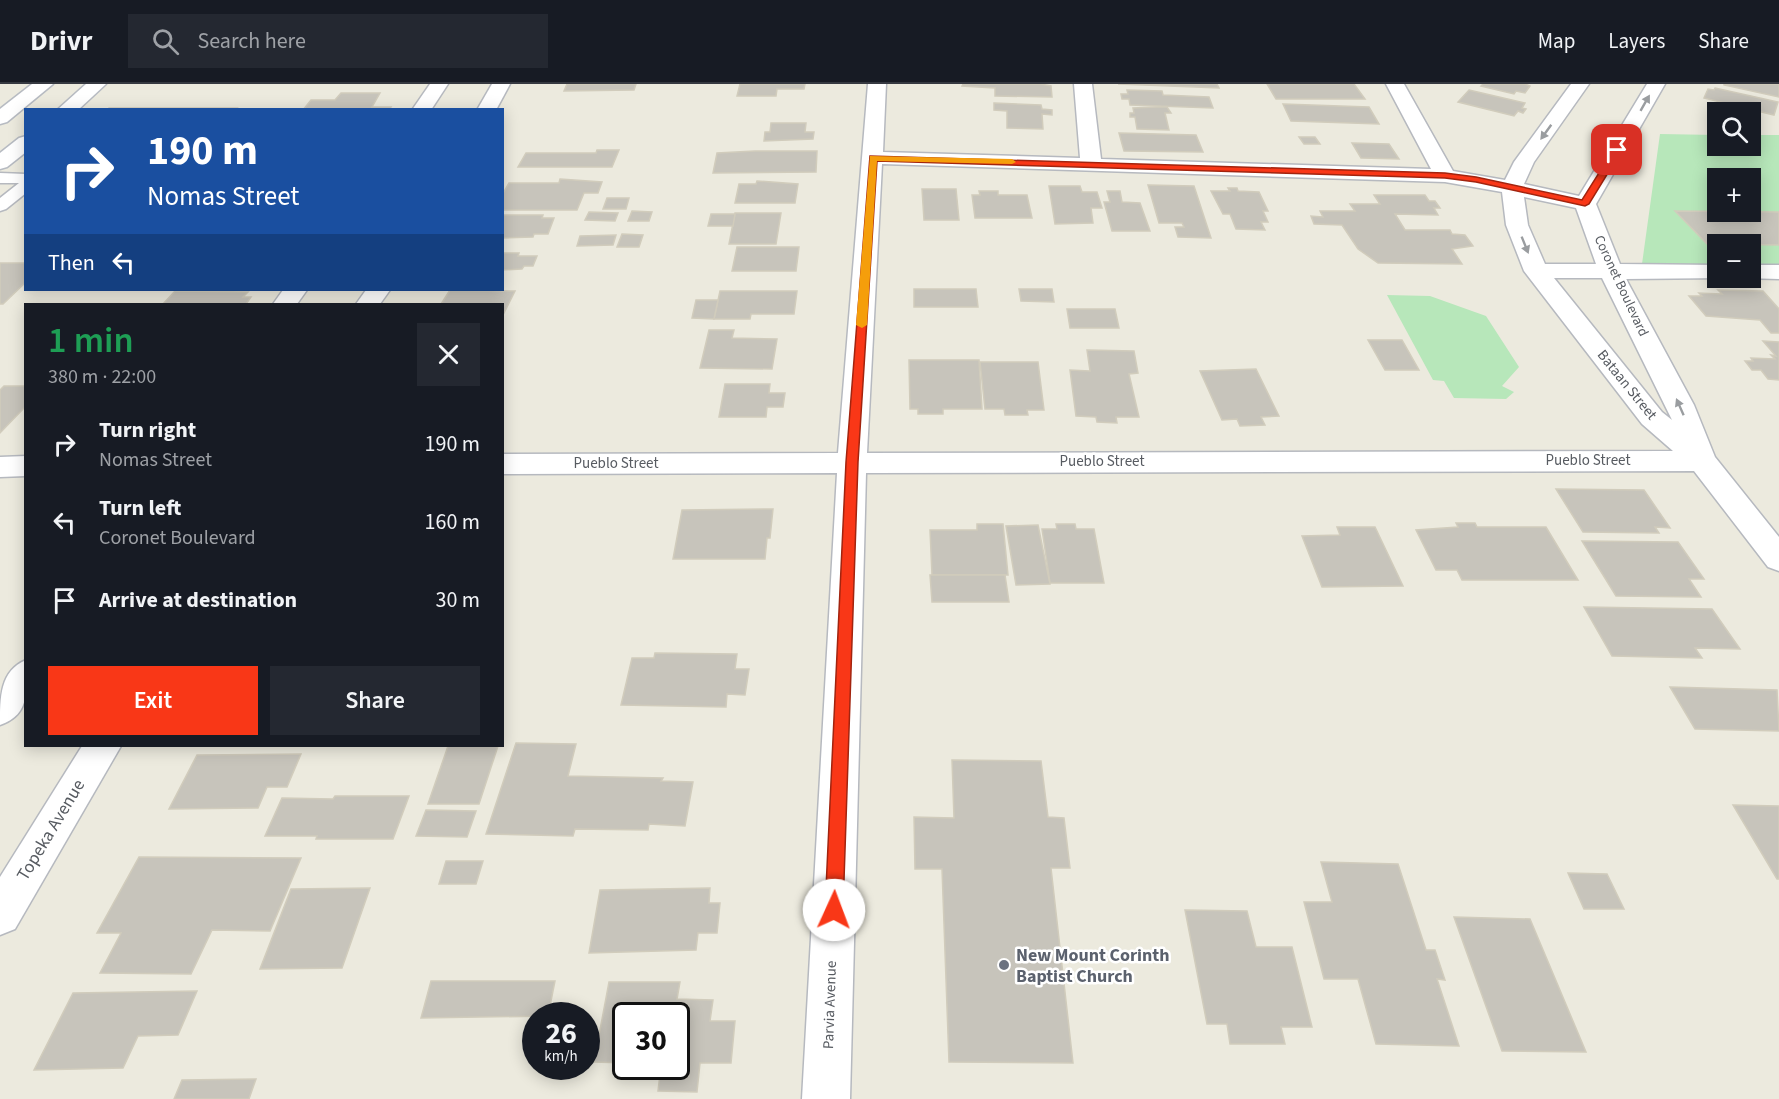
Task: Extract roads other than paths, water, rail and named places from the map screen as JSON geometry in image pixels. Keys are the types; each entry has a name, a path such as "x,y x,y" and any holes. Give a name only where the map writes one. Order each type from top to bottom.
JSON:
{"street":[{"path":"0,117 44,84"},
{"path":"68,108 97,84"},
{"path":"422,108 439,84"},
{"path":"487,108 501,84"},
{"name":"Parvia Avenue","path":"826,1099 852,462 877,84"},
{"path":"1083,84 1091,164"},
{"path":"1395,84 1445,176"},
{"path":"1512,188 1524,162 1580,84"},
{"path":"873,158 1445,176 1585,204 1656,84"},
{"path":"0,163 24,144"},
{"name":"Bataan Street","path":"1512,188 1517,225 1536,272 1652,418 1702,461 1779,559"},
{"name":"Coronet Boulevard","path":"1585,204 1611,272 1680,405 1702,461"},
{"path":"1536,272 1707,272"},
{"path":"1761,272 1779,272"},
{"name":"Pueblo Street","path":"504,464 1702,461"},
{"path":"0,466 24,466"},
{"path":"0,710 24,677"},
{"name":"Topeka Avenue","path":"0,915 101,747"}],"lane":[{"path":"0,178 24,179"},
{"path":"0,206 24,187"}],"place":[{"name":"New Mount Corinth Baptist Church","path":"1004,965"}]}
